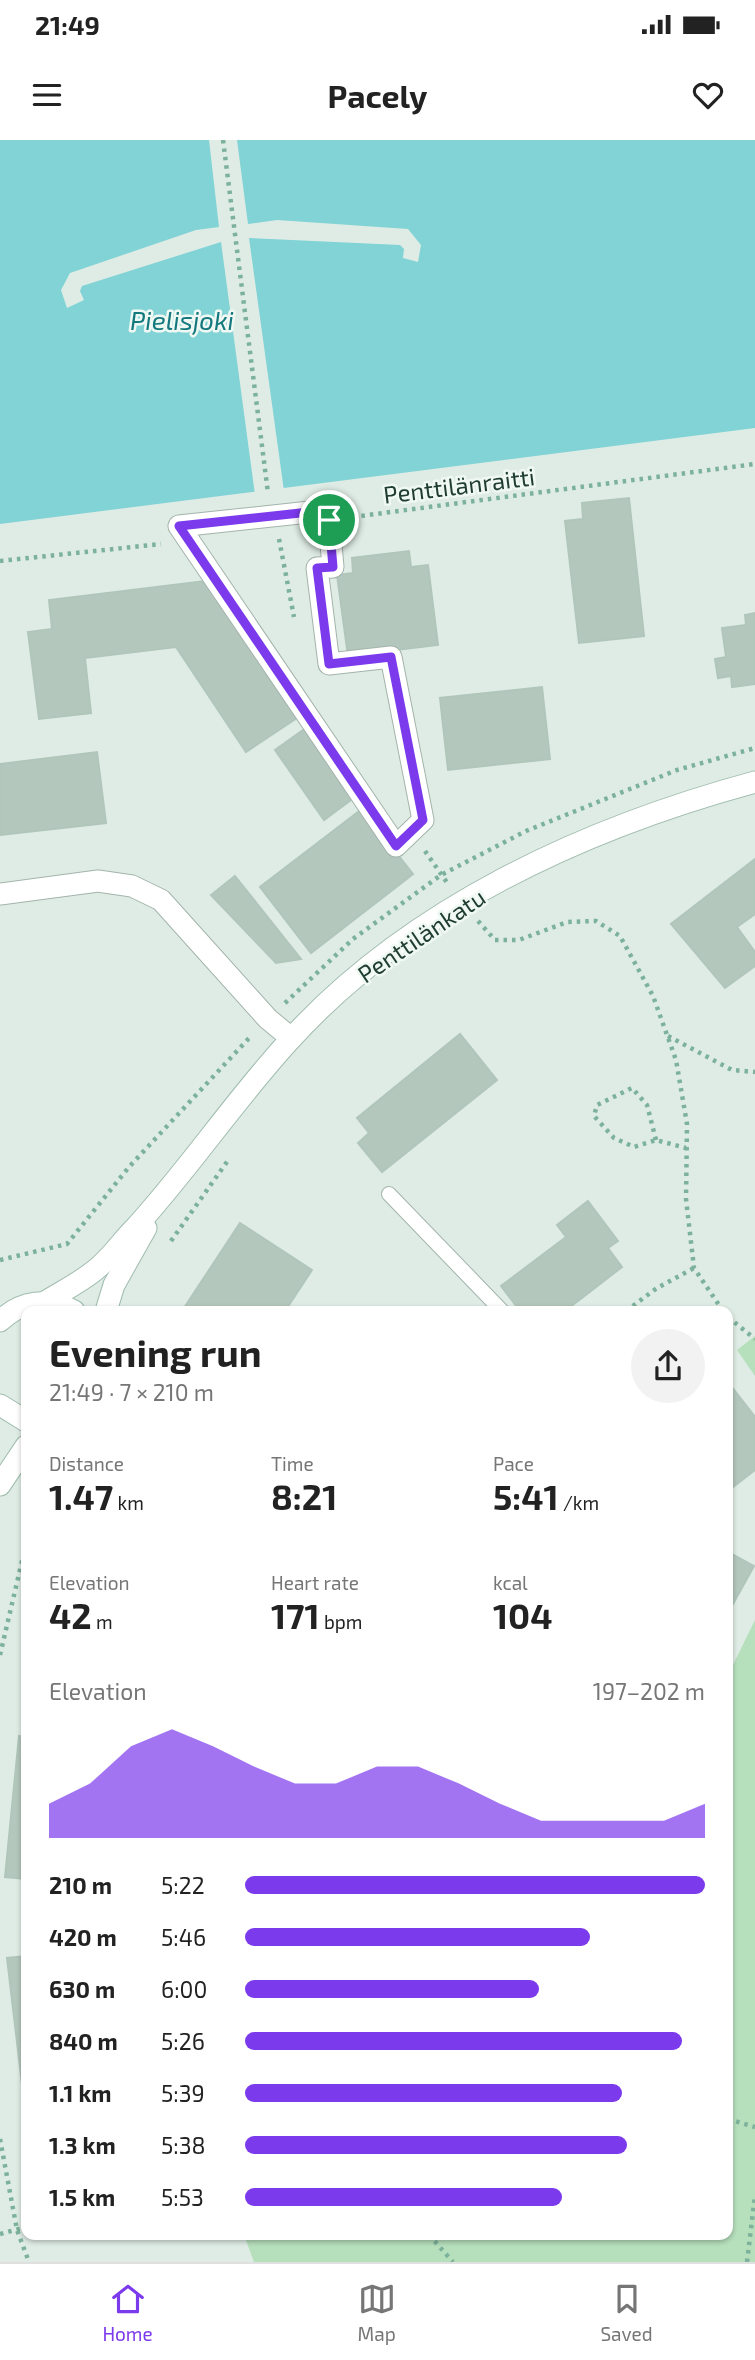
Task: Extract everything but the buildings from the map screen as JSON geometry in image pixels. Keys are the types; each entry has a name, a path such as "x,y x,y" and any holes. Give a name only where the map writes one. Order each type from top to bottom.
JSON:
{"street":[{"path":"328,510 333,567 317,568 329,664 391,657 423,820 396,846 188,541 179,526 328,510"},
{"name":"Penttilänkatu","path":"45,1302 96,1270 163,1197 237,1100 291,1038 369,964 462,902 603,833 685,801 755,782"},
{"path":"0,894 98,881 132,886 161,900 268,1019 291,1038"},
{"name":"Penttilänkatu","path":"108,1306 114,1285 163,1197"},
{"path":"0,1321 9,1307 45,1302 58,1306"},
{"path":"0,1405 21,1418"},
{"path":"0,1485 21,1454"}],"lane":[{"path":"389,1194 497,1306"}],"path":[{"path":"223,140 270,503"},
{"name":"Penttilänraitti","path":"329,520 755,464"},
{"path":"276,527 296,625"},
{"path":"0,561 188,541"},
{"path":"411,831 462,902 495,940 519,940 567,922 596,921 620,936 653,996 676,1060 687,1124 686,1199 694,1268 720,1306"},
{"path":"470,930 480,923"},
{"path":"667,1035 732,1070 755,1072"},
{"path":"656,1140 647,1105 632,1088 597,1105 594,1116 614,1138 634,1147 656,1140 686,1148"},
{"path":"170,1242 232,1155"},
{"path":"633,1306 657,1288 694,1268"},
{"path":"733,1322 755,1339"},
{"path":"0,1655 21,1566"},
{"path":"733,2120 755,2127"},
{"path":"0,2139 17,2230 29,2262"},
{"path":"747,2262 755,2195"},
{"path":"0,2234 21,2229"},
{"path":"433,2240 453,2262"}],"green space":[{"path":"755,1336 755,1376 737,1350"},
{"path":"755,1620 755,2262 254,2262 246,2240 733,2240 733,1665"}],"water":[{"name":"Pielisjoki","path":"0,140 755,140 755,428 0,524"}],"pier":[{"path":"209,140 237,140 248,224 277,220 408,229 421,245 418,262 403,258 404,249 400,245 249,238 284,491 255,495 221,242 82,286 80,291 84,300 67,308 61,290 70,273 196,230 219,227"}],"route":[{"path":"328,510 329,520 333,567 317,568 329,664 391,657 423,820 396,846 179,526 328,510"}]}
